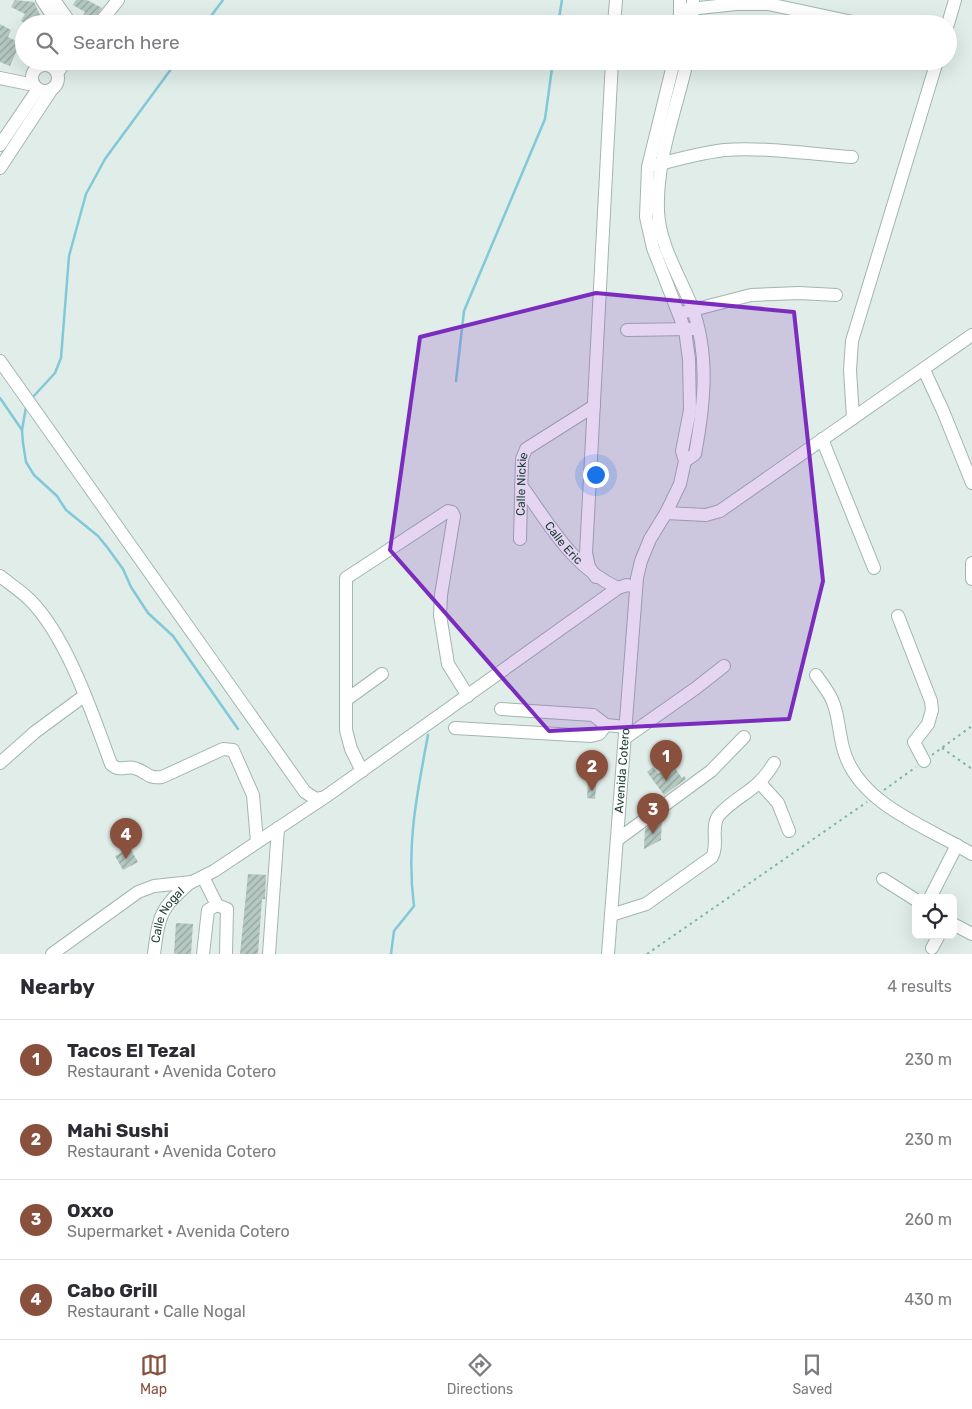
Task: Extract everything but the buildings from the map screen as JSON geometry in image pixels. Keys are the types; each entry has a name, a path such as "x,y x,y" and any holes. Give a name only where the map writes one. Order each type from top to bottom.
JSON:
{"street":[{"path":"42,0 52,15"},
{"path":"54,0 65,15"},
{"path":"106,15 118,0"},
{"path":"615,15 616,0"},
{"path":"951,15 955,0"},
{"path":"680,5 768,4 820,15"},
{"path":"0,145 35,82 39,70"},
{"path":"0,168 58,82 54,70"},
{"path":"596,577 589,567 586,555 612,70"},
{"path":"672,70 648,167 646,217 653,248 687,311"},
{"path":"627,330 692,329 666,246 658,210 661,164 685,70"},
{"path":"854,418 850,370 852,341 934,70"},
{"path":"1,78 35,82 52,89"},
{"path":"648,167 696,154 726,150 763,150 852,157"},
{"path":"687,311 751,295 799,292 836,295"},
{"name":"Avenida Cotero","path":"608,954 636,587 643,554 680,484 685,460 695,454 702,417 703,356 692,329"},
{"path":"666,513 706,515 716,513 972,336"},
{"path":"0,361 305,792 316,799 325,797"},
{"path":"924,370 972,483"},
{"name":"Calle Nickie","path":"520,540 522,460 526,449 594,406"},
{"path":"822,439 874,568"},
{"name":"Calle Eric","path":"522,485 573,557 596,577 618,588"},
{"path":"362,771 348,740 346,700 346,578 448,511 452,512 454,516 442,586 440,615 448,664 468,696"},
{"path":"972,563 972,579"},
{"path":"0,576 30,601 59,643 84,696 111,764 115,769 133,768 153,778 162,777 223,749 233,750 253,795 256,842"},
{"path":"618,588 627,585 636,587"},
{"name":"Calle Nogal","path":"154,954 161,912 167,903 198,879 325,797 618,588"},
{"path":"898,616 931,701 932,718 914,742 924,761"},
{"path":"509,731 505,710 593,715 606,725 625,732 696,688 724,666"},
{"path":"346,700 382,674"},
{"path":"816,675 835,706 846,758 862,783 876,796 914,821 972,854"},
{"path":"0,763 35,732 84,696"},
{"path":"455,728 591,736 599,734 606,725"},
{"path":"617,840 711,771 744,737"},
{"path":"611,916 646,904 712,857 715,852 716,824 719,815 760,783 774,763"},
{"path":"760,783 778,803 789,831"},
{"path":"269,954 278,828"},
{"path":"932,894 956,844"},
{"path":"52,954 138,892 154,886 198,879 217,905 227,909 226,954"},
{"path":"883,879 912,897"},
{"path":"203,954 208,910 217,905"},
{"path":"957,926 972,934"},
{"path":"932,948 937,939"}],"path":[{"path":"647,954 876,796 972,726"},
{"path":"942,748 972,769"}],"highlighted area":[{"path":"596,293 794,312 823,581 789,719 549,731 390,550 420,337"}],"waterway":[{"path":"212,15 223,0"},
{"path":"560,15 562,0"},
{"path":"32,398 55,373 61,358 69,256 86,194 105,159 170,70"},
{"path":"456,381 464,311 545,119 552,70"},
{"path":"0,398 22,430"},
{"path":"26,407 22,430 23,443 26,462 34,475 57,496 66,510 98,536 107,547 123,569 131,587 148,613 173,636 238,729"},
{"path":"391,954 394,931 414,906 411,862 412,841 428,735"}],"place":[{"name":"Tacos El Tezal","path":"666,781"},
{"name":"Mahi Sushi","path":"592,791"},
{"name":"Oxxo","path":"653,834"},
{"name":"Cabo Grill","path":"126,859"}]}
